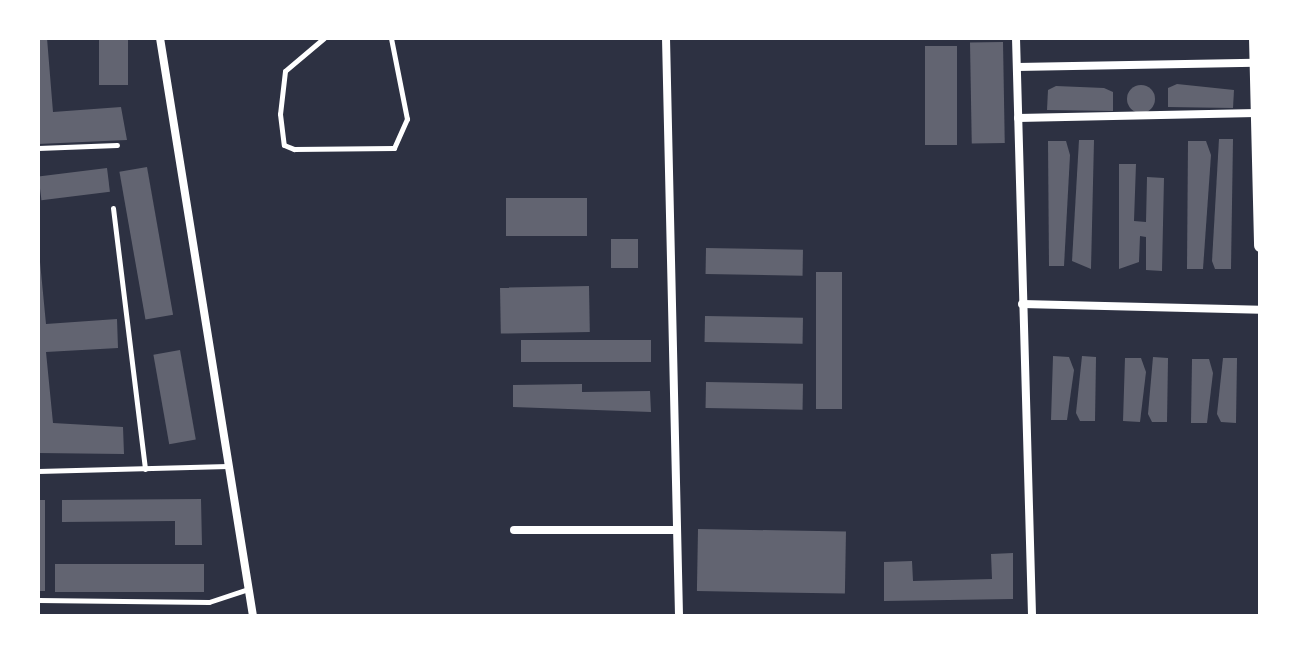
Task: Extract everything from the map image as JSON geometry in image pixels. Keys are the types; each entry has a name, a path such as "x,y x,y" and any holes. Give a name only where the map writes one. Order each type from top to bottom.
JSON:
{"street":[{"path":"160,38 253,616"},
{"path":"666,38 679,616"},
{"path":"1016,38 1032,616"},
{"path":"1255,38 1260,246"},
{"path":"1017,67 1255,63"},
{"path":"1018,118 1256,113"},
{"path":"1022,304 1260,310"},
{"path":"514,530 677,530"}],"lane":[{"path":"324,38 283,80 284,145 294,149 394,148 407,119 391,38"},
{"path":"38,148 117,145"},
{"path":"113,208 145,469"},
{"path":"38,471 228,466"},
{"path":"38,600 209,602 248,589"}],"building":[{"path":"38,38 47,38 53,112 121,107 127,140 38,144"},
{"path":"99,38 128,38 128,85 99,85"},
{"path":"1003,42 1005,143 972,144 970,43"},
{"path":"925,46 957,46 957,145 925,145"},
{"path":"1177,84 1234,90 1233,108 1168,107 1168,88"},
{"path":"1141,85 1151,89 1155,99 1151,109 1141,113 1131,109 1127,99 1131,89"},
{"path":"1056,86 1104,88 1113,92 1113,111 1047,110 1048,90"},
{"path":"1219,139 1233,139 1231,269 1215,269 1212,261"},
{"path":"1079,140 1094,140 1091,269 1072,261"},
{"path":"1048,141 1066,141 1070,155 1064,266 1049,266"},
{"path":"1188,141 1206,141 1211,155 1203,269 1187,269"},
{"path":"1119,164 1136,164 1134,221 1146,222 1147,177 1164,178 1162,271 1146,270 1146,237 1140,236 1139,262 1119,269"},
{"path":"147,167 173,315 145,320 119,172"},
{"path":"107,168 110,192 41,200 39,176"},
{"path":"506,198 587,198 587,236 506,236"},
{"path":"611,239 638,239 638,268 611,268"},
{"path":"38,241 46,324 117,319 118,348 46,352 53,423 123,427 124,454 38,453"},
{"path":"706,248 803,250 803,276 706,274"},
{"path":"816,272 842,272 842,409 816,409"},
{"path":"589,286 590,332 501,334 500,288"},
{"path":"705,316 803,318 803,344 705,342"},
{"path":"521,340 651,340 651,362 521,362"},
{"path":"180,350 196,440 169,444 153,355"},
{"path":"1053,356 1069,357 1074,370 1067,420 1051,420"},
{"path":"1082,356 1096,357 1095,421 1080,421 1076,413"},
{"path":"1153,357 1168,358 1167,422 1152,422 1148,414"},
{"path":"1125,358 1141,358 1146,372 1140,422 1123,421"},
{"path":"1223,358 1237,358 1236,423 1221,422 1217,414"},
{"path":"1192,359 1209,359 1213,373 1207,423 1191,423"},
{"path":"706,382 803,384 803,410 706,408"},
{"path":"582,384 582,392 650,391 651,412 513,407 513,385"},
{"path":"201,499 202,545 175,545 175,521 62,522 62,500"},
{"path":"38,500 45,500 45,591 38,591"},
{"path":"698,529 846,532 845,594 697,591"},
{"path":"1013,553 1013,599 884,601 884,562 912,561 913,581 992,579 991,554"},
{"path":"55,564 204,564 204,592 55,592"}]}
